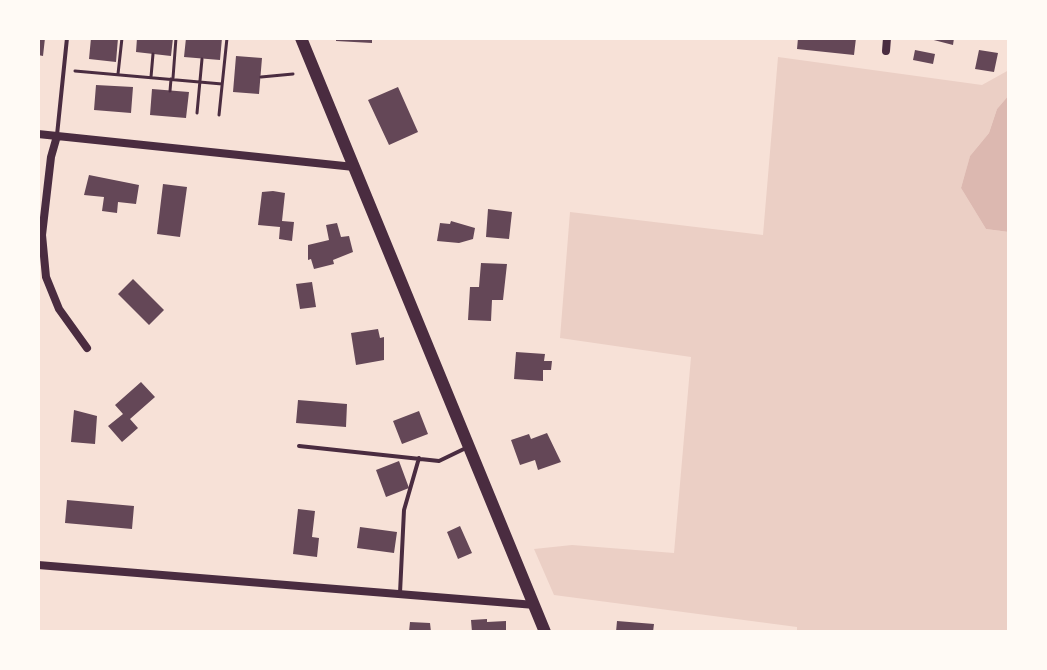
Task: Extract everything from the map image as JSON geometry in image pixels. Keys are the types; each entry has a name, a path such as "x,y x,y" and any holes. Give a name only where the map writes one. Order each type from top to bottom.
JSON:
{"main road":[{"path":"301,38 545,632"}],"street":[{"path":"886,51 887,38"},
{"path":"38,134 354,167"},
{"path":"57,136 51,157 42,235 46,277 59,309 87,348"},
{"path":"38,565 535,605"}],"lane":[{"path":"57,136 67,38"},
{"path":"299,446 439,461 469,446"},
{"path":"400,594 404,510 419,458"}],"path":[{"path":"118,74 122,38"},
{"path":"170,91 176,38"},
{"path":"219,115 227,38"},
{"path":"151,77 153,54"},
{"path":"197,113 202,59"},
{"path":"64,70 222,84"},
{"path":"261,77 293,74"}],"shaded area":[{"path":"778,57 982,85 1009,70 1009,95 997,109 989,133 970,156 961,188 986,229 1009,232 1009,632 797,632 797,627 554,595 534,549 572,545 674,553 691,357 560,338 570,212 763,235"},
{"path":"1009,95 1009,232 986,229 961,188 970,156 989,133 997,109"}],"building":[{"path":"38,38 45,38 43,56 38,55"},
{"path":"91,38 118,38 116,62 89,59"},
{"path":"137,38 173,38 171,56 136,52"},
{"path":"186,38 222,38 220,60 184,57"},
{"path":"336,38 372,38 372,43 336,41"},
{"path":"798,38 856,38 854,55 797,49"},
{"path":"926,38 954,38 953,45"},
{"path":"915,50 935,54 933,64 913,60"},
{"path":"979,50 998,53 994,72 975,69"},
{"path":"236,56 262,58 259,94 233,92"},
{"path":"96,85 133,87 131,113 94,110"},
{"path":"398,87 418,132 389,145 368,100"},
{"path":"152,89 189,92 186,118 150,115"},
{"path":"89,175 139,185 136,204 118,202 117,213 102,211 104,197 84,195"},
{"path":"163,184 187,187 180,237 157,234"},
{"path":"262,192 285,193 282,221 294,222 292,241 279,239 280,227 258,225"},
{"path":"488,209 512,212 509,239 486,237"},
{"path":"451,221 475,228 473,239 459,243 437,241 440,223 450,224"},
{"path":"337,223 341,237 349,236 353,252 333,260 334,264 314,269 311,259 308,260 308,245 329,240 326,225"},
{"path":"481,263 507,264 503,300 492,300 491,321 468,320 470,287 479,287"},
{"path":"133,279 164,310 149,325 118,294"},
{"path":"312,282 316,307 300,309 296,284"},
{"path":"378,329 380,338 384,337 384,360 356,365 351,333"},
{"path":"516,352 545,354 544,361 552,361 551,370 543,370 543,381 514,379"},
{"path":"141,382 155,397 130,419 138,428 122,442 108,426 123,414 115,405"},
{"path":"298,400 347,404 346,427 296,423"},
{"path":"74,410 97,416 95,444 71,442"},
{"path":"419,411 428,434 402,444 393,421"},
{"path":"547,433 561,462 538,470 535,460 520,465 511,440 529,434 531,439"},
{"path":"399,461 409,488 386,497 376,470"},
{"path":"67,500 134,506 132,529 65,523"},
{"path":"298,509 315,511 312,537 319,538 317,557 293,554"},
{"path":"460,526 472,553 458,559 447,532"},
{"path":"360,527 397,532 394,553 357,548"},
{"path":"487,619 487,622 506,621 506,632 472,632 471,620"},
{"path":"617,621 654,624 653,632 616,632"},
{"path":"410,622 430,623 431,632 409,632"}]}
